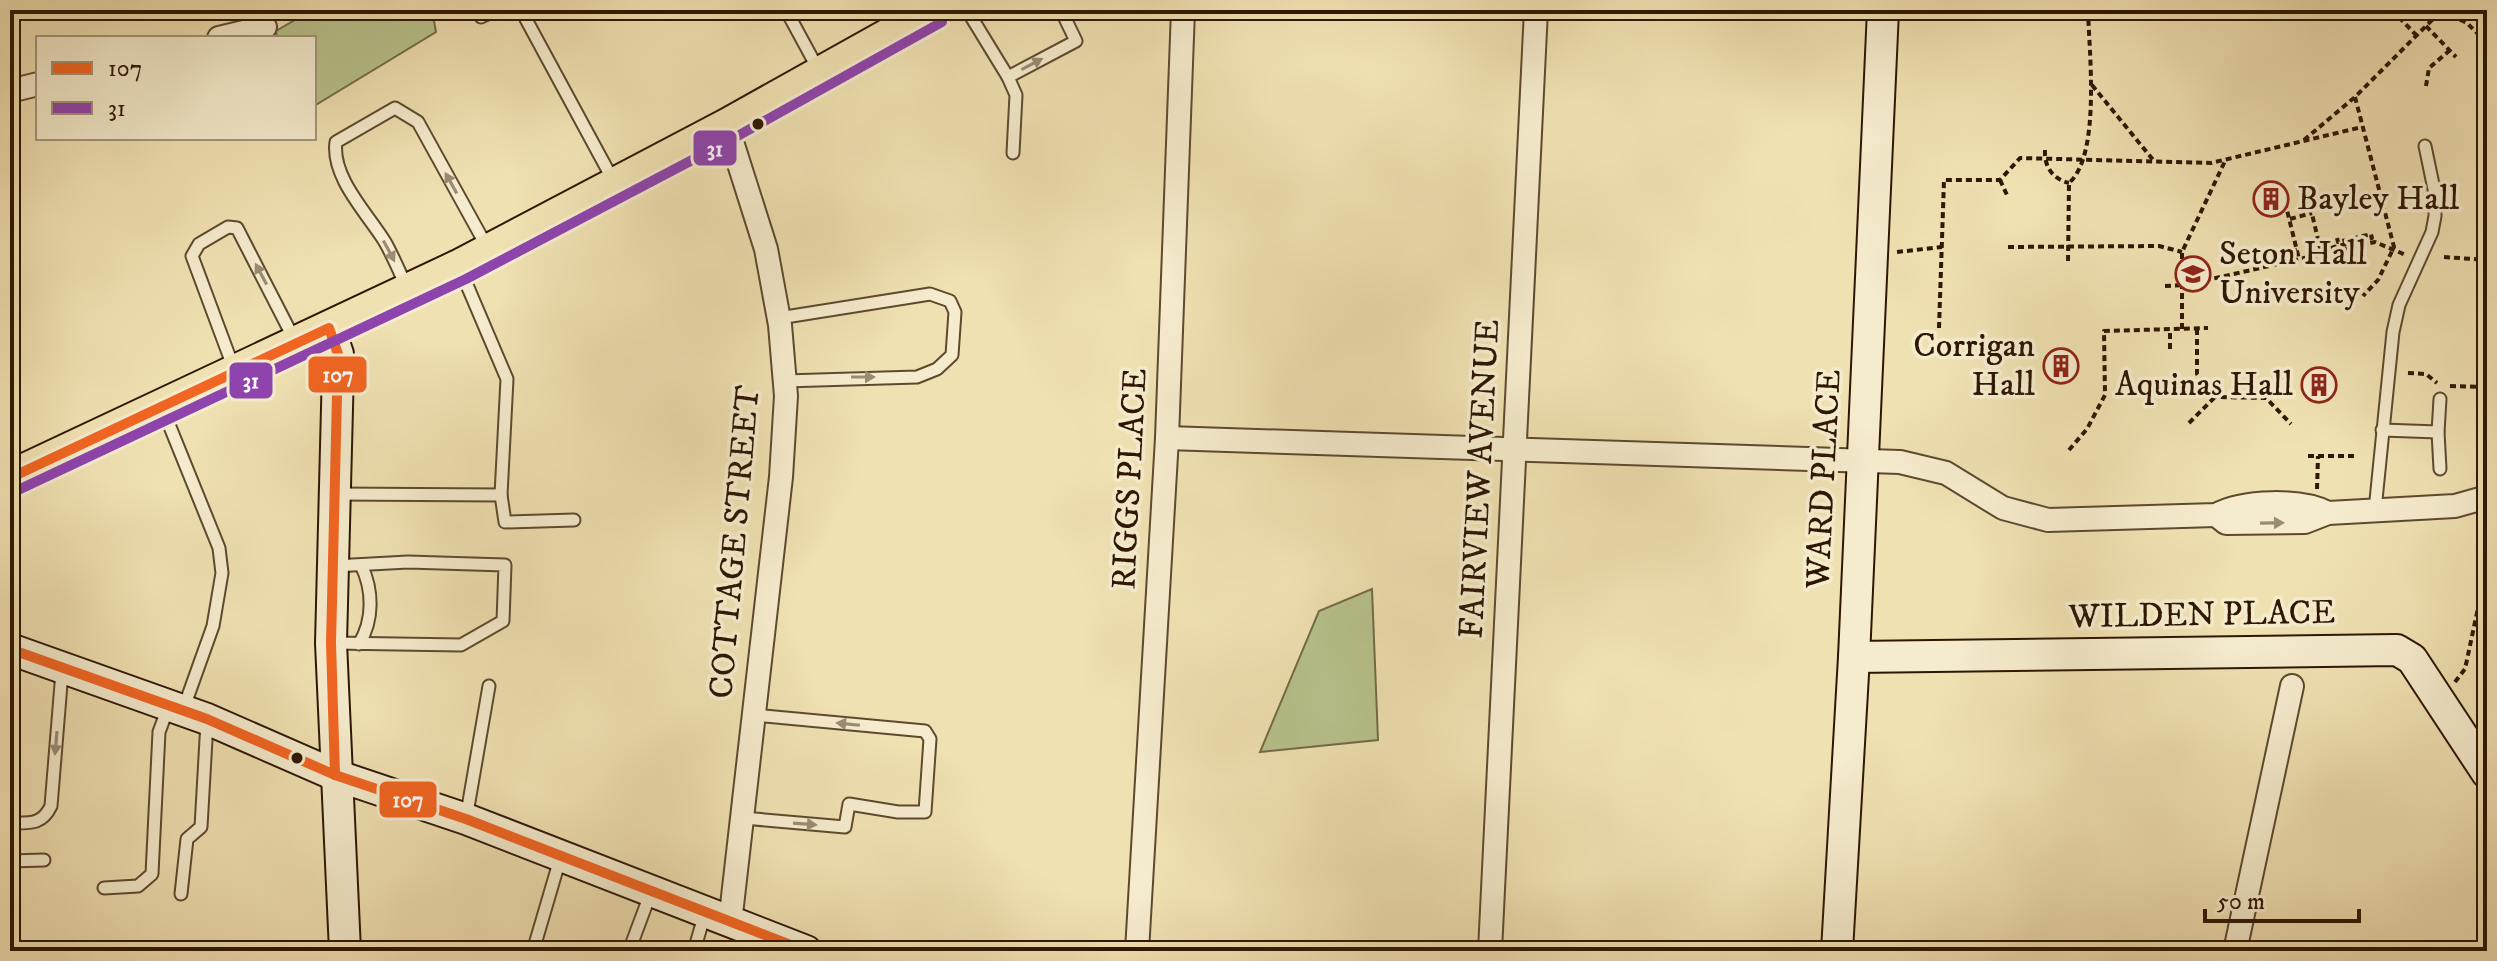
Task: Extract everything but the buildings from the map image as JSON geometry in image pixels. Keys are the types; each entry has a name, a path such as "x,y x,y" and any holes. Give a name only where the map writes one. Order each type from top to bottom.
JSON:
{"main road":[{"path":"10,478 459,267 727,126 935,10"}],"street":[{"name":"RIGGS PLACE","path":"1137,951 1167,438 1183,10"},
{"name":"FAIRVIEW AVENUE","path":"1490,951 1517,450 1536,10"},
{"name":"WARD PLACE","path":"1837,951 1854,657 1883,10"},
{"path":"227,36 265,27"},
{"path":"10,91 36,84"},
{"name":"COTTAGE STREET","path":"718,917 743,818 781,477 785,381 779,318 766,249 727,126"},
{"path":"329,328 338,354 335,494 347,565 345,643 335,775 345,951"},
{"path":"1167,438 1924,465 1946,473 2003,508 2048,520 2216,515 2226,523 2305,522 2322,504 2375,510 2455,506 2487,497"},
{"path":"10,649 186,712 335,775 466,819 806,951"},
{"name":"WILDEN PLACE","path":"1854,657 2397,650 2412,659 2487,773"},
{"path":"2235,951 2292,686"}],"lane":[{"path":"481,17 496,10"},
{"path":"521,10 615,184"},
{"path":"786,10 820,73"},
{"path":"967,10 1016,95 1013,153"},
{"path":"1008,77 1076,41 1061,10"},
{"path":"408,290 387,245 342,176 334,156 336,142 395,108 418,122 489,251"},
{"path":"2375,510 2393,332 2399,305 2432,232 2435,216 2435,194 2425,146"},
{"path":"235,373 192,256 199,244 228,227 237,228 296,344"},
{"path":"459,267 507,379 501,495 505,522 574,520"},
{"path":"779,318 930,294 950,301 955,312 952,355 937,369 917,377 785,381"},
{"path":"2440,399 2440,469"},
{"path":"162,408 219,548 222,573 213,626 186,712 201,827 187,839 181,894"},
{"path":"2382,430 2438,432"},
{"path":"335,494 501,495"},
{"path":"345,643 461,645 503,621 505,565 347,565"},
{"path":"10,823 36,823 45,818 51,806 63,667"},
{"path":"466,819 489,686"},
{"path":"104,888 138,886 152,874 159,732 186,712"},
{"path":"743,818 845,827 849,804 925,812 930,739 925,731 754,715"},
{"path":"533,951 561,858"},
{"path":"10,861 44,860"},
{"path":"629,951 651,891"},
{"path":"694,951 718,917"},
{"path":"230,951 273,950"}],"path":[{"path":"2068,261 2069,183 2078,175 2085,160 2090,84 2088,10"},
{"path":"2392,10 2416,35"},
{"path":"2303,141 2355,97 2441,10 2467,23 2487,43"},
{"path":"2426,26 2456,57"},
{"path":"2426,86 2429,68 2449,51"},
{"path":"2090,84 2154,161"},
{"path":"2355,97 2394,247 2378,280 2363,296"},
{"path":"1939,328 1944,180 2000,180 2020,158 2211,163 2362,127"},
{"path":"2284,145 2286,153"},
{"path":"2045,150 2044,159 2052,173 2069,183"},
{"path":"2182,329 2182,252 2226,159"},
{"path":"2000,180 2007,195"},
{"path":"2308,197 2321,252"},
{"path":"2285,202 2299,259"},
{"path":"2290,219 2312,213"},
{"path":"2165,286 2299,259 2372,238 2371,234 2338,242 2337,238"},
{"path":"2321,252 2375,242 2394,247 2417,261"},
{"path":"2008,247 2159,246 2182,252"},
{"path":"1889,251 1942,247"},
{"path":"2278,251 2279,255 2297,250"},
{"path":"2444,257 2487,260"},
{"path":"2069,450 2087,429 2105,395 2104,331 2208,328"},
{"path":"2170,329 2170,349"},
{"path":"2197,329 2197,374 2215,397"},
{"path":"2266,398 2287,371"},
{"path":"2408,373 2426,374 2444,386 2487,387"},
{"path":"2189,423 2215,397 2266,398 2291,424"},
{"path":"2486,475 2487,442"},
{"path":"2308,456 2358,456"},
{"path":"2318,456 2322,504"},
{"path":"2459,679 2465,669 2487,566"}],"green space":[{"path":"312,10 432,10 436,32 316,105 316,36 277,36 276,31"},
{"path":"1372,589 1378,740 1260,752 1319,611"}],"transit line":[{"name":"31","path":"16,491 466,279 734,138 942,22"},
{"name":"107","path":"10,478 329,328 338,354 331,643 335,775"},
{"name":"107","path":"10,649 207,719 335,775 466,819 806,951"}],"place":[{"name":"Bayley Hall","path":"2271,199"},
{"name":"Seton Hall University","path":"2193,274"},
{"name":"Corrigan Hall","path":"2061,366"},
{"name":"Aquinas Hall","path":"2319,385"}]}
